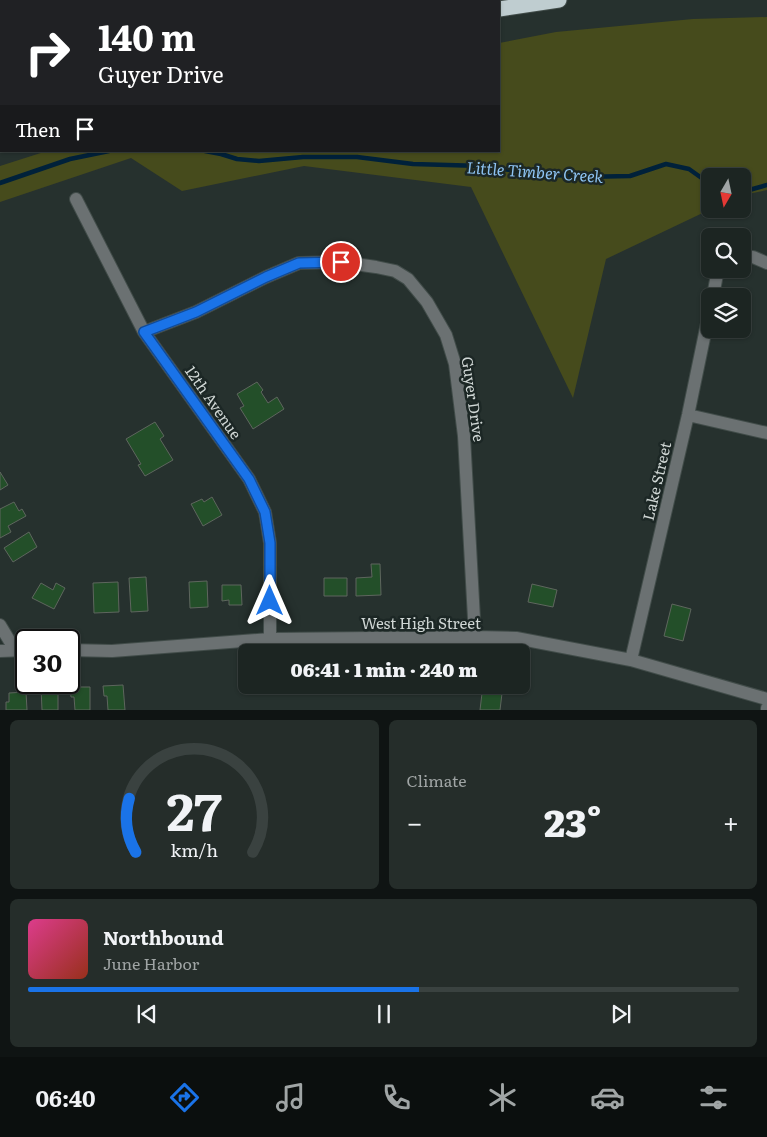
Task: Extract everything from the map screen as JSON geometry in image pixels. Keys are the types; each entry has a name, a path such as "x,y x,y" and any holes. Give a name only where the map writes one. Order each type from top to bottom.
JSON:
{"highway":[{"path":"500,9 559,0"}],"street":[{"name":"12th Avenue","path":"76,199 144,332 249,479 265,512 270,543 270,639"},
{"path":"751,257 767,263"},
{"name":"Guyer Drive","path":"144,332 196,312 266,277 299,263 341,262 376,266 395,271 408,280 427,302 446,335 455,364 464,436 475,637"},
{"name":"Lake Street","path":"631,660 704,338"},
{"path":"688,415 767,433"},
{"path":"0,625 15,643"},
{"name":"West High Street","path":"80,650 112,651 270,639 516,638 631,660 767,699"},
{"path":"0,651 15,650"}],"green space":[{"path":"767,17 767,190 751,193 751,168 701,168 701,214 606,259 573,398 471,187 304,166 182,191 131,158 0,202 0,166 44,152 500,152 500,43 556,32 693,19"}],"building":[{"path":"257,382 263,390 261,392 268,403 277,397 284,409 253,429 240,408 244,406 237,394"},
{"path":"155,422 164,436 160,439 173,460 145,476 138,465 141,464 126,439"},
{"path":"0,472 8,485 0,490"},
{"path":"212,497 222,515 203,526 191,504 202,499 204,502"},
{"path":"14,502 19,511 22,509 26,516 8,526 11,532 0,538 0,509"},
{"path":"29,532 37,547 13,562 4,548"},
{"path":"371,564 380,564 381,595 356,596 356,578 372,577"},
{"path":"146,577 148,611 131,612 129,578"},
{"path":"324,578 347,578 347,596 324,596"},
{"path":"207,581 208,607 190,608 189,582"},
{"path":"118,582 119,612 94,613 93,583"},
{"path":"41,583 53,590 56,583 65,588 54,609 32,598"},
{"path":"532,584 557,590 553,607 528,602"},
{"path":"222,585 241,585 242,605 229,605 229,600 222,601"},
{"path":"672,604 691,609 683,641 664,636"},
{"path":"123,685 125,710 108,710 107,696 104,696 103,686"},
{"path":"80,687 90,687 90,710 75,710 74,697 71,697 71,694 80,694"},
{"path":"9,693 26,694 27,710 6,710 6,702 9,702"},
{"path":"41,694 58,694 58,710 42,710"},
{"path":"482,694 502,694 500,710 480,710"}],"waterway":[{"name":"Little Timber Creek","path":"0,183 70,159 104,152"},
{"name":"Little Timber Creek","path":"210,152 237,159 259,161 303,157 357,157 413,164 482,166 581,177 630,176 666,164 689,169 701,178"},
{"name":"Little Timber Creek","path":"751,189 767,185"}],"route":[{"path":"270,601 270,543 265,512 249,479 144,332 196,312 266,277 299,263 341,262"}]}
